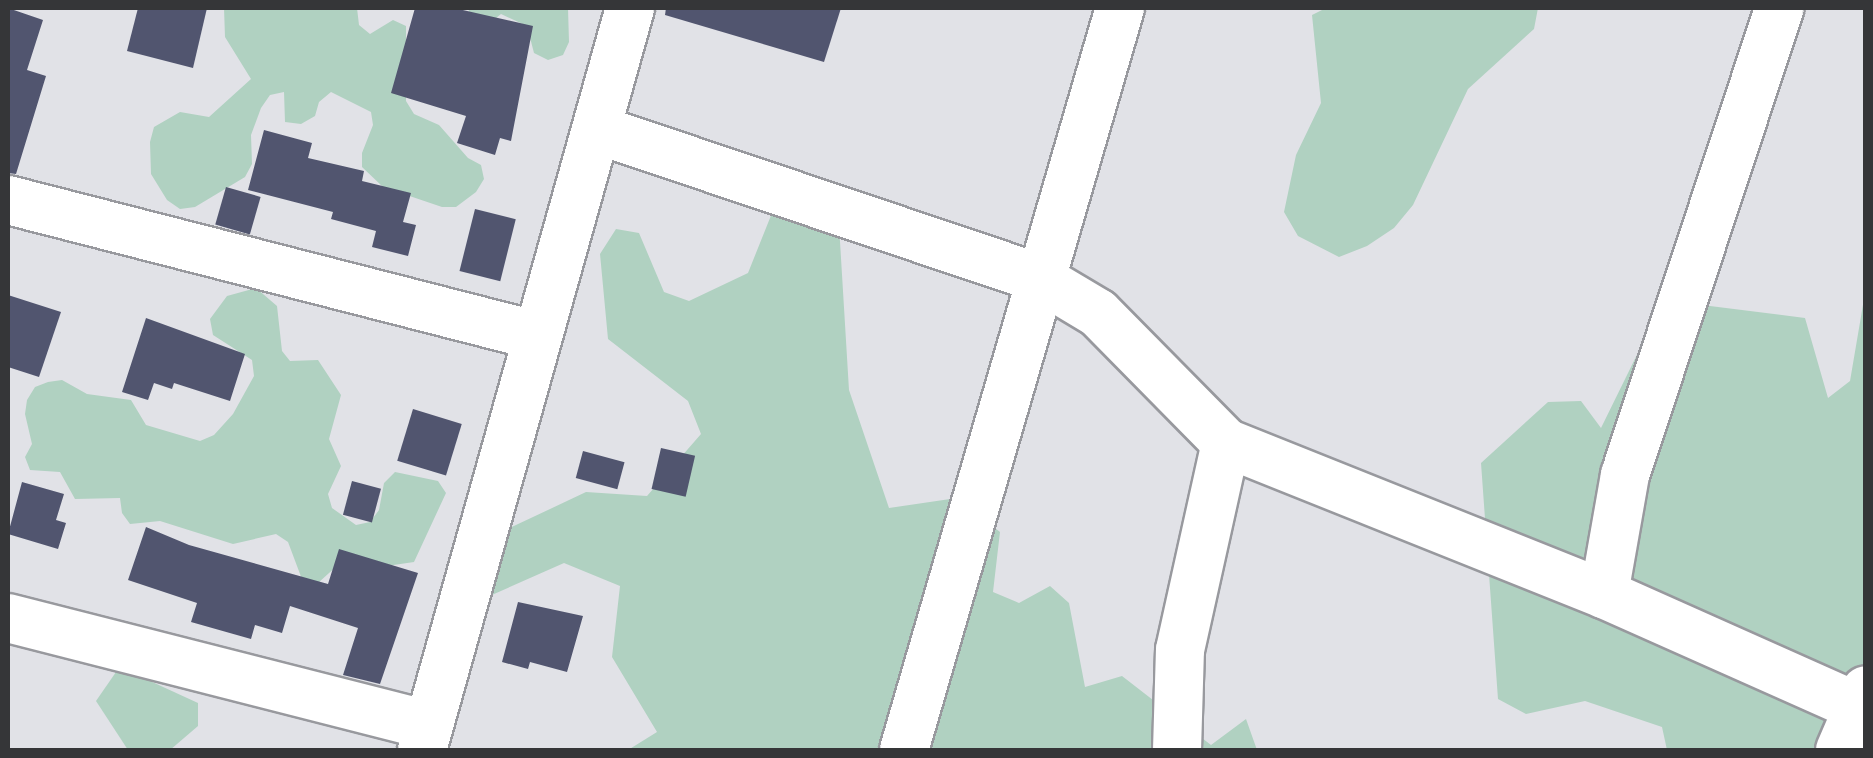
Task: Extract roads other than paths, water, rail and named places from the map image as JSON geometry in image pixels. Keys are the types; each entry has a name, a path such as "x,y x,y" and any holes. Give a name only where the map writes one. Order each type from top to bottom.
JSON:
{"street":[{"path":"8,618 425,738 630,8"},
{"path":"904,750 1120,8"},
{"path":"1604,594 1626,474 1778,8"},
{"path":"596,129 1041,279 1098,313 1226,442 1862,698 1840,750"},
{"path":"8,200 538,336"},
{"path":"1178,750 1180,650 1226,442"}]}
